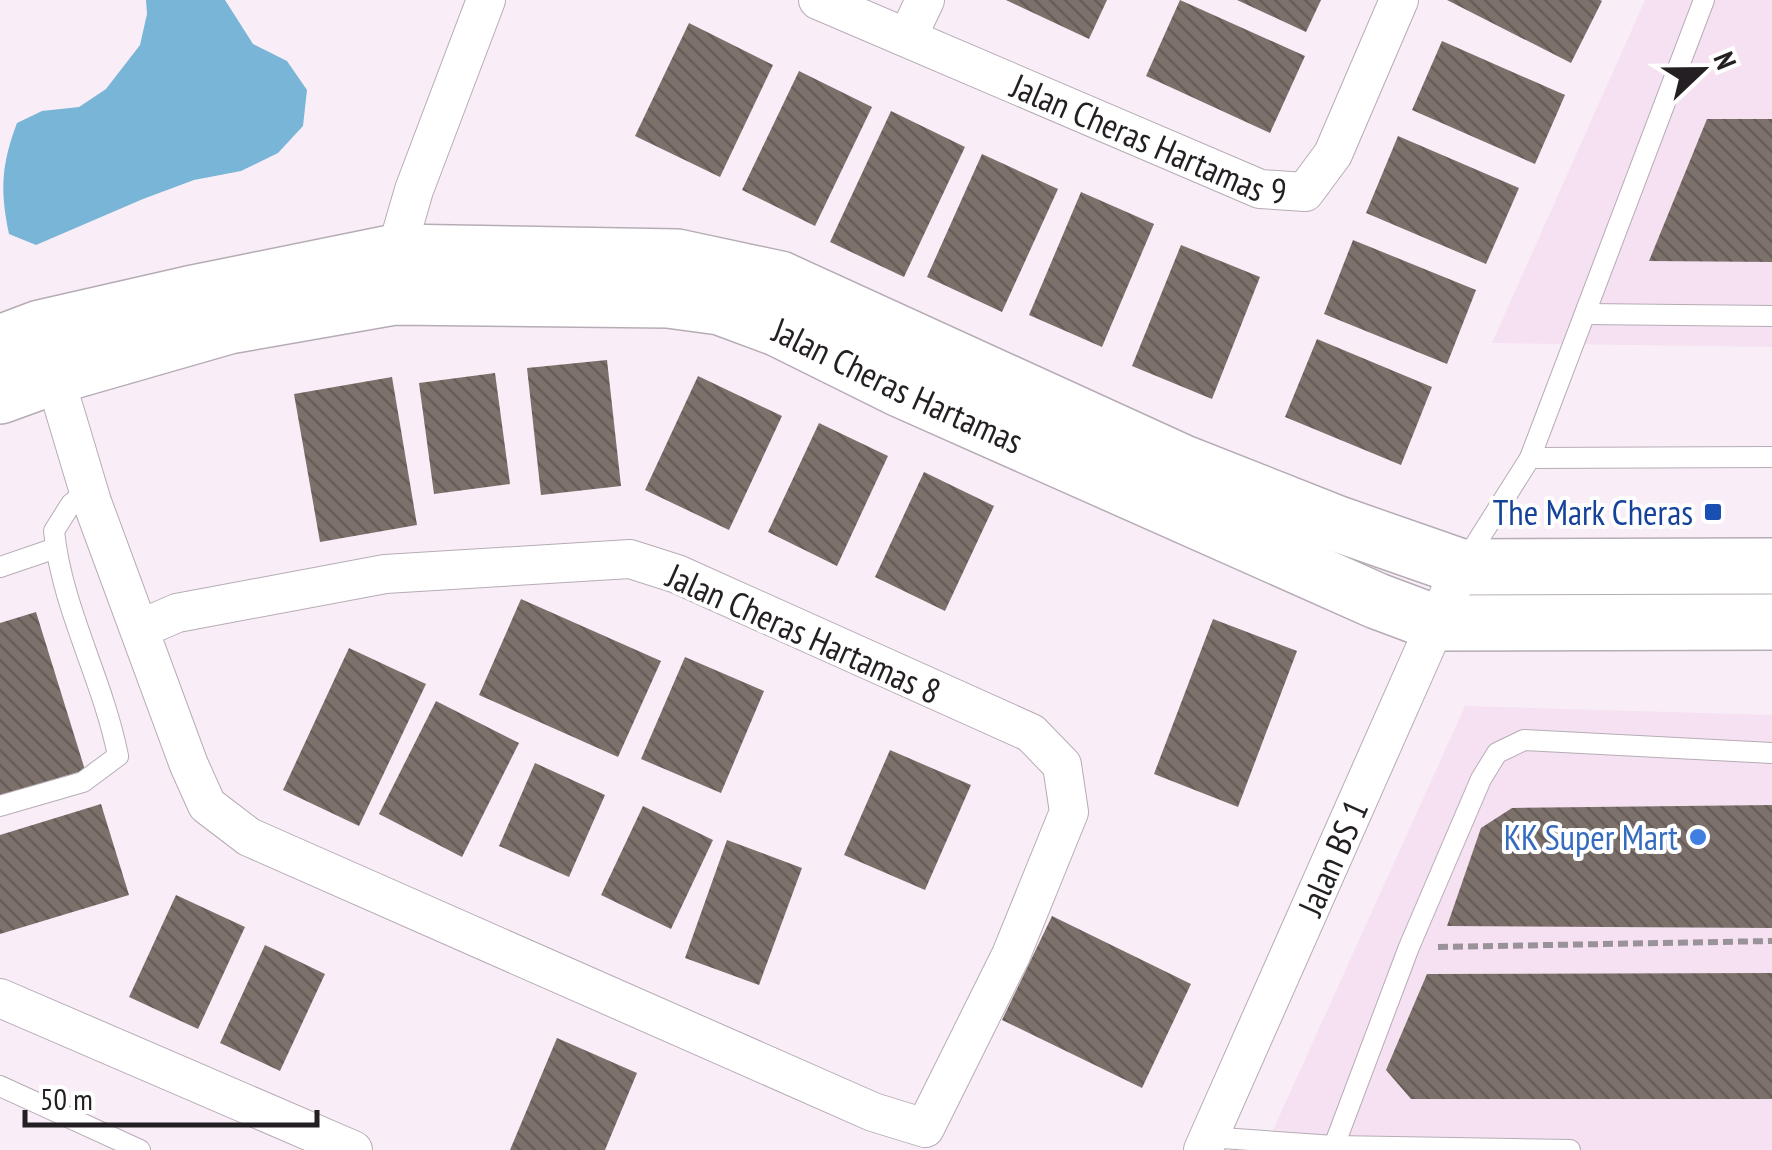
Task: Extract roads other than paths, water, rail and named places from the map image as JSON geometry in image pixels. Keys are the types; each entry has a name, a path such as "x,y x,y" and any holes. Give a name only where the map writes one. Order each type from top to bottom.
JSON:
{"street":[{"path":"396,275 414,190 486,0"},
{"name":"Jalan Cheras Hartamas 9","path":"818,0 1260,189 1305,192 1333,154 1400,0"},
{"path":"908,36 925,0"},
{"name":"Jalan Cheras Hartamas","path":"0,396 32,349 189,294 396,275 677,257 780,278 1181,462 1461,567 1772,566"},
{"name":"Jalan Cheras Hartamas","path":"396,275 720,307 779,329 900,389 1377,602 1436,623 1772,622"},
{"name":"Jalan Cheras Hartamas 8","path":"32,349 207,805 249,837 873,1112 921,1139 1012,954 1069,812 1062,766 1031,733 677,574 630,559 386,574 177,613 140,629"},
{"name":"Jalan BS 1","path":"1206,1144 1461,567"},
{"path":"0,998 353,1150"}],"lane":[{"path":"1461,567 1530,458 1704,0"},
{"path":"1586,314 1772,316"},
{"path":"1530,458 1772,457"},
{"path":"0,806 82,782 118,756 111,722 62,578 54,531 71,504 89,490"},
{"path":"0,566 56,548"},
{"path":"1334,1146 1410,947 1481,779 1497,754 1524,740 1772,754"},
{"path":"0,1086 140,1150"},
{"path":"1206,1144 1570,1150"}],"water":[{"path":"146,0 225,0 253,44 287,61 307,90 303,126 278,153 241,171 194,180 36,245 9,234 4,178 17,123 42,111 79,107 106,89 140,45"}],"place":[{"name":"The Mark Cheras","path":"1713,512"},
{"name":"KK Super Mart","path":"1698,837"}]}
